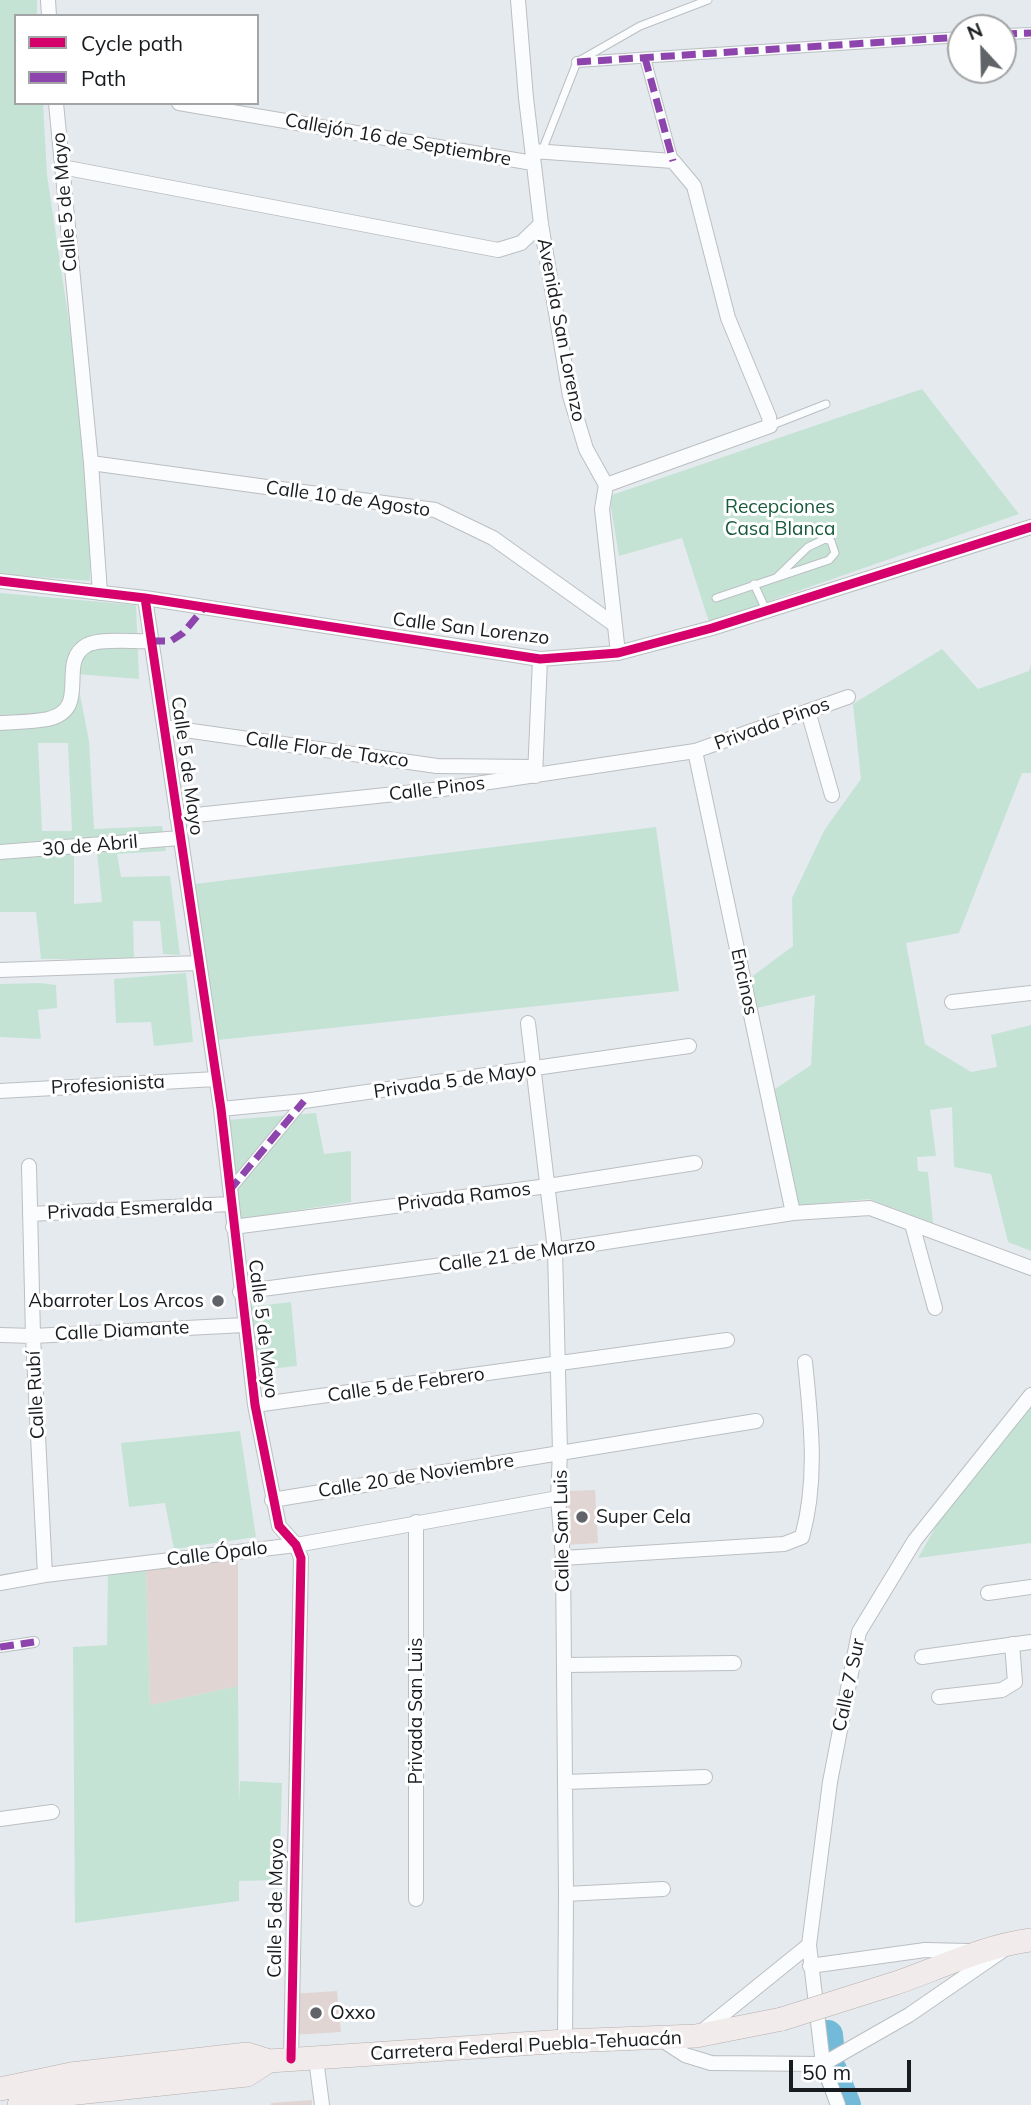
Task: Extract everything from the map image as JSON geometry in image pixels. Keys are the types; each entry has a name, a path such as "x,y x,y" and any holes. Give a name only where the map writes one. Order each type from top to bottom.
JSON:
{"main road":[{"name":"Carretera Federal Puebla-Tehuacán","path":"0,2089 71,2074 247,2054 280,2060 316,2059 565,2041 696,2036 782,2019 1023,1941"},
{"name":"Carretera Federal Puebla-Tehuacán","path":"19,2105 68,2094 247,2075 280,2060"}],"street":[{"name":"Avenida San Lorenzo","path":"517,0 536,155 541,224 570,396 586,449 606,485"},
{"path":"577,62 947,38"},
{"path":"618,653 602,509 606,485 770,426 765,406 728,318 694,186 673,161 645,58"},
{"name":"Calle 5 de Mayo","path":"56,105 91,463 100,593"},
{"name":"Callejón 16 de Septiembre","path":"193,105 536,155 673,161"},
{"path":"62,167 499,250 521,243 541,224"},
{"name":"Calle 10 de Agosto","path":"91,463 435,510 493,538 615,625"},
{"name":"Calle San Lorenzo","path":"0,581 145,598 540,659 618,653 766,611 1031,527"},
{"name":"Calle 5 de Mayo","path":"145,598 221,1108 255,1405 279,1526 296,1545 301,1559 280,2060"},
{"path":"0,723 50,719 66,710 73,697 72,673 79,653 86,646 96,642 151,641"},
{"path":"534,771 540,659"},
{"name":"Privada Pinos","path":"695,751 848,696"},
{"path":"808,711 832,795"},
{"name":"Calle Flor de Taxco","path":"164,727 437,766 534,771"},
{"name":"Calle Pinos","path":"177,817 443,789 534,771 695,751"},
{"name":"Encinos","path":"695,751 793,1213"},
{"name":"30 de Abril","path":"0,852 180,838"},
{"path":"0,970 199,963"},
{"path":"953,1002 1031,993"},
{"name":"Calle San Luis","path":"528,1023 555,1250 560,1452 558,1498 563,1558 565,2041"},
{"name":"Privada 5 de Mayo","path":"221,1108 304,1101 689,1046"},
{"name":"Profesionista","path":"0,1091 216,1079"},
{"path":"230,1198 304,1101"},
{"name":"Privada Ramos","path":"233,1227 548,1186 695,1163"},
{"name":"Calle Rubí","path":"29,1166 33,1336 45,1575"},
{"name":"Privada Esmeralda","path":"30,1214 230,1198"},
{"name":"Calle 21 de Marzo","path":"240,1292 555,1250 793,1213 870,1208 1031,1268"},
{"path":"912,1224 934,1308"},
{"name":"Calle Diamante","path":"0,1335 33,1336 244,1325"},
{"name":"Calle 5 de Febrero","path":"255,1405 727,1340"},
{"path":"563,1558 784,1544 802,1537 814,1461 805,1362"},
{"name":"Calle 7 Sur","path":"838,2105 823,2064 809,1945 830,1782 859,1632 915,1540 1031,1395"},
{"name":"Calle 20 de Noviembre","path":"272,1500 756,1421"},
{"name":"Calle Ópalo","path":"0,1583 45,1575 296,1545 558,1498"},
{"name":"Privada San Luis","path":"416,1522 416,1899"},
{"path":"988,1593 1031,1587"},
{"path":"0,1647 34,1642"},
{"path":"922,1657 1031,1642"},
{"path":"939,1697 1002,1690 1015,1682 1012,1644"},
{"path":"564,1665 734,1663"},
{"path":"565,1782 705,1777"},
{"path":"0,1819 52,1812"},
{"path":"566,1894 663,1889"},
{"path":"658,2037 685,2054 711,2063 823,2064 909,2015 1023,1941"},
{"path":"696,2036 809,1945"},
{"path":"810,1966 925,1950 983,1952"},
{"path":"316,2059 322,2105"}],"lane":[{"path":"536,155 577,62 640,26 708,0"},
{"path":"770,426 826,404"},
{"path":"716,598 834,557 831,541 825,539 808,547 778,576"},
{"path":"754,584 766,611"}],"green space":[{"path":"0,0 37,0 37,14 14,14 14,105 43,105 47,175 90,462 90,581 0,574"},
{"name":"Recepciones Casa Blanca","path":"922,389 1019,514 709,622 682,538 619,556 609,496"},
{"path":"0,593 136,605 139,679 76,674 89,741 94,829 162,826 166,851 117,854 121,877 170,876 180,955 163,954 160,921 133,921 134,959 41,959 36,912 0,912","holes":["38,743 68,743 72,831 42,831","74,850 97,852 102,902 74,904"]},
{"path":"942,649 978,689 1029,671 1031,665 1031,773 1022,773 959,933 906,943 925,1044 971,1072 997,1067 991,1035 1031,1025 1031,1251 1008,1242 991,1174 954,1167 952,1107 930,1110 936,1156 917,1157 918,1171 928,1172 933,1223 869,1199 795,1206 772,1091 811,1065 815,995 752,1009 746,981 793,946 792,898 825,829 861,779 853,704"},
{"path":"656,827 679,991 218,1040 195,884"},
{"path":"186,973 193,1042 154,1046 151,1022 116,1023 114,979"},
{"path":"0,984 56,985 57,1008 38,1010 41,1039 0,1037"},
{"path":"316,1113 324,1154 351,1151 351,1202 240,1219 227,1120"},
{"path":"291,1302 297,1366 260,1370 249,1307"},
{"path":"1031,1406 1031,1543 918,1558 939,1521"},
{"path":"240,1431 256,1537 174,1549 165,1503 129,1507 121,1443"},
{"path":"146,1564 150,1705 238,1686 239,1803 240,1781 282,1783 279,1880 239,1881 239,1901 75,1923 73,1647 107,1645 108,1570"}],"building":[{"name":"Super Cela","path":"595,1490 598,1543 566,1545 567,1491"},
{"path":"238,1552 238,1686 150,1705 146,1564"},
{"name":"Oxxo","path":"337,1991 341,2032 291,2035 292,1994"},
{"path":"312,2100 312,2105 271,2105 271,2103"}],"waterway":[{"path":"828,2035 829,2045"},
{"path":"832,2070 846,2105"}],"marked path":[{"path":"1017,34 1031,33"},
{"path":"577,62 947,38"},
{"path":"645,58 673,161"},
{"path":"151,641 171,641 183,633 204,608"},
{"path":"229,1191 304,1101"},
{"path":"0,1647 34,1642"}],"cycle path":[{"path":"0,581 145,598 540,659 618,653 712,628 1031,527"},
{"path":"145,598 221,1109 255,1405 279,1526 296,1545 301,1558 291,2059"}],"place":[{"name":"Abarroter Los Arcos","path":"218,1301"},
{"name":"Super Cela","path":"582,1517"},
{"name":"Oxxo","path":"316,2013"}]}
